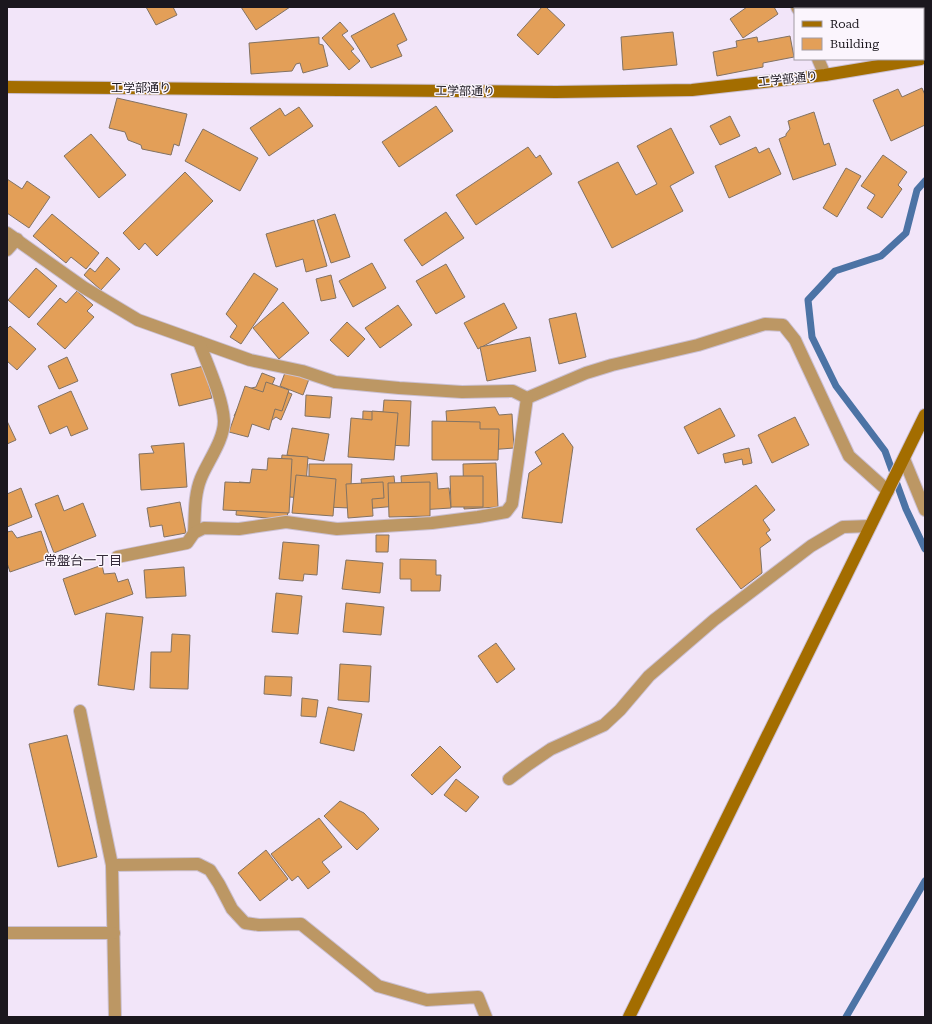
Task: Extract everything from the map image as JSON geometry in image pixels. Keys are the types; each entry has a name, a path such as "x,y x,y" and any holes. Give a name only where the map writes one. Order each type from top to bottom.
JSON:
{"street":[{"path":"818,60 824,75"},
{"name":"工学部通り","path":"7,87 563,92 692,90 824,75 917,60"},
{"path":"7,250 12,236 83,287 138,320 250,360 302,371 335,382 462,392 513,391 527,398 586,373 612,365 698,345 765,324 783,325 795,340 849,456 888,491"},
{"path":"194,533 195,500 201,478 220,438 224,423 222,406 199,342"},
{"path":"117,557 187,543 194,533 204,528 239,529 286,522 337,529 432,523 506,512 512,504 527,398"},
{"path":"629,1017 925,415"},
{"path":"904,459 925,510"},
{"path":"509,780 528,764 551,750 604,725 620,710 655,671 714,620 811,546 843,527 870,526"},
{"path":"80,711 112,865 115,1017"},
{"path":"112,865 198,864 210,870 232,909 245,923 259,925 301,924 378,986 427,1000 478,997 486,1017"},
{"path":"7,933 114,933"}],"building":[{"path":"146,7 173,7 177,15 156,25"},
{"path":"241,7 290,7 256,30"},
{"path":"542,7 546,7 565,25 538,55 517,35"},
{"path":"747,7 774,7 778,14 743,38 730,19"},
{"path":"847,7 870,7 870,8 840,8"},
{"path":"888,7 902,7 900,8"},
{"path":"394,13 407,40 397,45 402,56 371,68 351,36"},
{"path":"340,22 348,31 342,35 354,49 351,51 360,61 349,70 322,38"},
{"path":"673,32 677,65 623,70 621,37"},
{"path":"790,36 794,57 763,63 763,67 717,76 713,52 737,47 736,41 757,37 758,42"},
{"path":"319,37 319,44 323,45 328,66 303,73 300,63 296,64 292,71 251,74 249,43"},
{"path":"922,88 925,95 925,125 891,141 873,100 898,89 902,97"},
{"path":"117,98 187,114 179,146 174,144 171,155 142,149 141,145 128,140 125,132 109,128"},
{"path":"436,106 453,131 399,167 382,142"},
{"path":"299,107 313,126 269,156 250,128 280,108 285,116"},
{"path":"814,112 824,145 829,143 836,165 793,180 779,139 786,136 790,129 788,121"},
{"path":"730,116 740,136 720,145 710,126"},
{"path":"671,128 694,173 670,186 683,211 612,248 578,182 618,162 636,195 657,184 637,146"},
{"path":"203,129 258,158 240,191 185,161"},
{"path":"91,134 126,175 99,198 64,156"},
{"path":"528,147 536,158 540,155 552,174 476,225 456,195"},
{"path":"756,147 759,153 769,148 781,174 729,198 715,166"},
{"path":"883,155 907,172 898,185 902,189 882,218 867,208 875,195 861,186"},
{"path":"846,168 861,176 837,217 823,208"},
{"path":"185,172 213,201 157,256 145,243 139,250 123,233"},
{"path":"7,179 22,189 27,181 50,197 29,228 7,213"},
{"path":"446,212 464,238 422,266 404,240"},
{"path":"52,214 99,253 86,269 71,257 66,263 33,236"},
{"path":"335,214 350,257 331,263 317,220"},
{"path":"314,220 327,266 306,272 303,259 276,267 266,234"},
{"path":"107,257 120,269 101,290 84,275 90,268 95,272"},
{"path":"372,263 386,288 353,307 339,281"},
{"path":"446,264 465,297 436,314 416,281"},
{"path":"36,268 57,286 29,318 8,300"},
{"path":"254,273 278,289 241,344 230,337 237,326 226,314"},
{"path":"331,275 336,298 321,301 316,279"},
{"path":"77,291 93,305 87,311 94,317 65,349 37,324 60,298 66,303"},
{"path":"283,302 309,333 279,359 253,328"},
{"path":"504,303 517,328 478,349 464,323"},
{"path":"398,305 412,325 380,348 365,328"},
{"path":"576,313 586,357 559,364 549,319"},
{"path":"347,322 365,339 348,357 330,340"},
{"path":"10,326 36,349 17,370 7,361 7,329"},
{"path":"530,337 536,371 487,381 480,347"},
{"path":"67,357 78,381 59,389 48,366"},
{"path":"204,366 212,398 179,406 171,374"},
{"path":"286,370 309,379 303,395 280,386"},
{"path":"262,373 275,378 269,392 279,397 282,390 292,394 281,420 276,417 268,423 234,416 247,389 256,387"},
{"path":"266,382 289,390 282,411 275,409 269,430 252,424 248,437 229,432 245,386 263,392"},
{"path":"71,391 88,429 71,436 67,426 50,434 38,406"},
{"path":"306,395 332,397 330,418 305,416"},
{"path":"384,400 411,401 409,446 362,444 363,411 383,412"},
{"path":"495,407 499,415 512,414 514,448 449,453 446,411"},
{"path":"720,408 735,436 698,454 684,427"},
{"path":"372,411 398,413 394,460 348,457 351,418 372,420"},
{"path":"795,417 809,445 772,463 758,435"},
{"path":"7,421 16,440 7,444"},
{"path":"432,421 480,422 480,429 499,429 498,460 432,460"},
{"path":"292,428 329,434 324,461 287,455"},
{"path":"563,433 573,447 562,523 522,518 529,473 542,464 535,452"},
{"path":"184,443 187,487 141,490 139,454 154,453 151,446"},
{"path":"749,448 752,463 743,465 742,459 725,463 723,454"},
{"path":"282,455 308,457 305,498 289,497 287,520 236,515 239,482 279,485"},
{"path":"268,458 292,459 289,513 223,510 225,482 250,483 252,469 267,470"},
{"path":"496,463 498,507 464,509 463,464"},
{"path":"309,464 352,464 350,508 326,507 326,500 309,500"},
{"path":"437,473 438,489 449,488 451,508 403,511 401,476"},
{"path":"296,475 336,479 333,516 292,513"},
{"path":"394,476 397,506 364,509 361,479"},
{"path":"450,476 483,476 483,507 451,507"},
{"path":"383,482 384,498 372,499 373,516 348,518 346,484"},
{"path":"430,482 430,516 389,517 388,483"},
{"path":"756,485 775,510 763,520 770,530 766,533 771,540 760,548 762,573 741,589 696,529"},
{"path":"21,488 32,517 7,527 7,494"},
{"path":"58,495 64,511 83,503 96,536 54,553 35,504"},
{"path":"180,502 186,533 164,537 162,525 150,527 147,508"},
{"path":"12,531 17,538 41,531 50,558 10,572 7,563 7,532"},
{"path":"376,535 389,535 388,552 376,552"},
{"path":"283,542 319,545 317,575 304,574 303,581 279,579"},
{"path":"400,559 436,560 436,575 441,575 440,591 411,591 411,579 400,579"},
{"path":"346,560 383,563 380,593 342,589"},
{"path":"102,565 104,574 115,573 118,582 128,579 133,594 75,615 63,579"},
{"path":"184,567 186,596 146,598 144,570"},
{"path":"276,593 302,596 298,634 272,632"},
{"path":"346,603 384,607 381,635 343,632"},
{"path":"106,613 143,617 134,690 98,685"},
{"path":"172,634 190,635 188,689 150,688 151,652 171,652"},
{"path":"496,643 515,669 497,683 478,656"},
{"path":"340,664 371,666 369,702 338,700"},
{"path":"265,676 292,677 291,696 264,694"},
{"path":"302,698 318,700 316,717 301,716"},
{"path":"328,707 362,714 354,751 320,743"},
{"path":"67,735 97,857 58,867 29,744"},
{"path":"440,746 461,767 432,795 411,775"},
{"path":"456,779 479,797 466,812 444,795"},
{"path":"340,801 364,813 379,829 357,850 324,816"},
{"path":"319,818 342,847 322,862 330,872 308,889 298,876 292,881 271,854"},
{"path":"266,850 288,879 260,901 238,873"}],"waterway":[{"path":"925,181 917,190 906,233 881,256 835,271 808,300 812,337 836,386 885,451 906,509 925,549"},
{"path":"846,1017 925,881"}],"district":[{"name":"常盤台一丁目","path":"83,560"}]}
